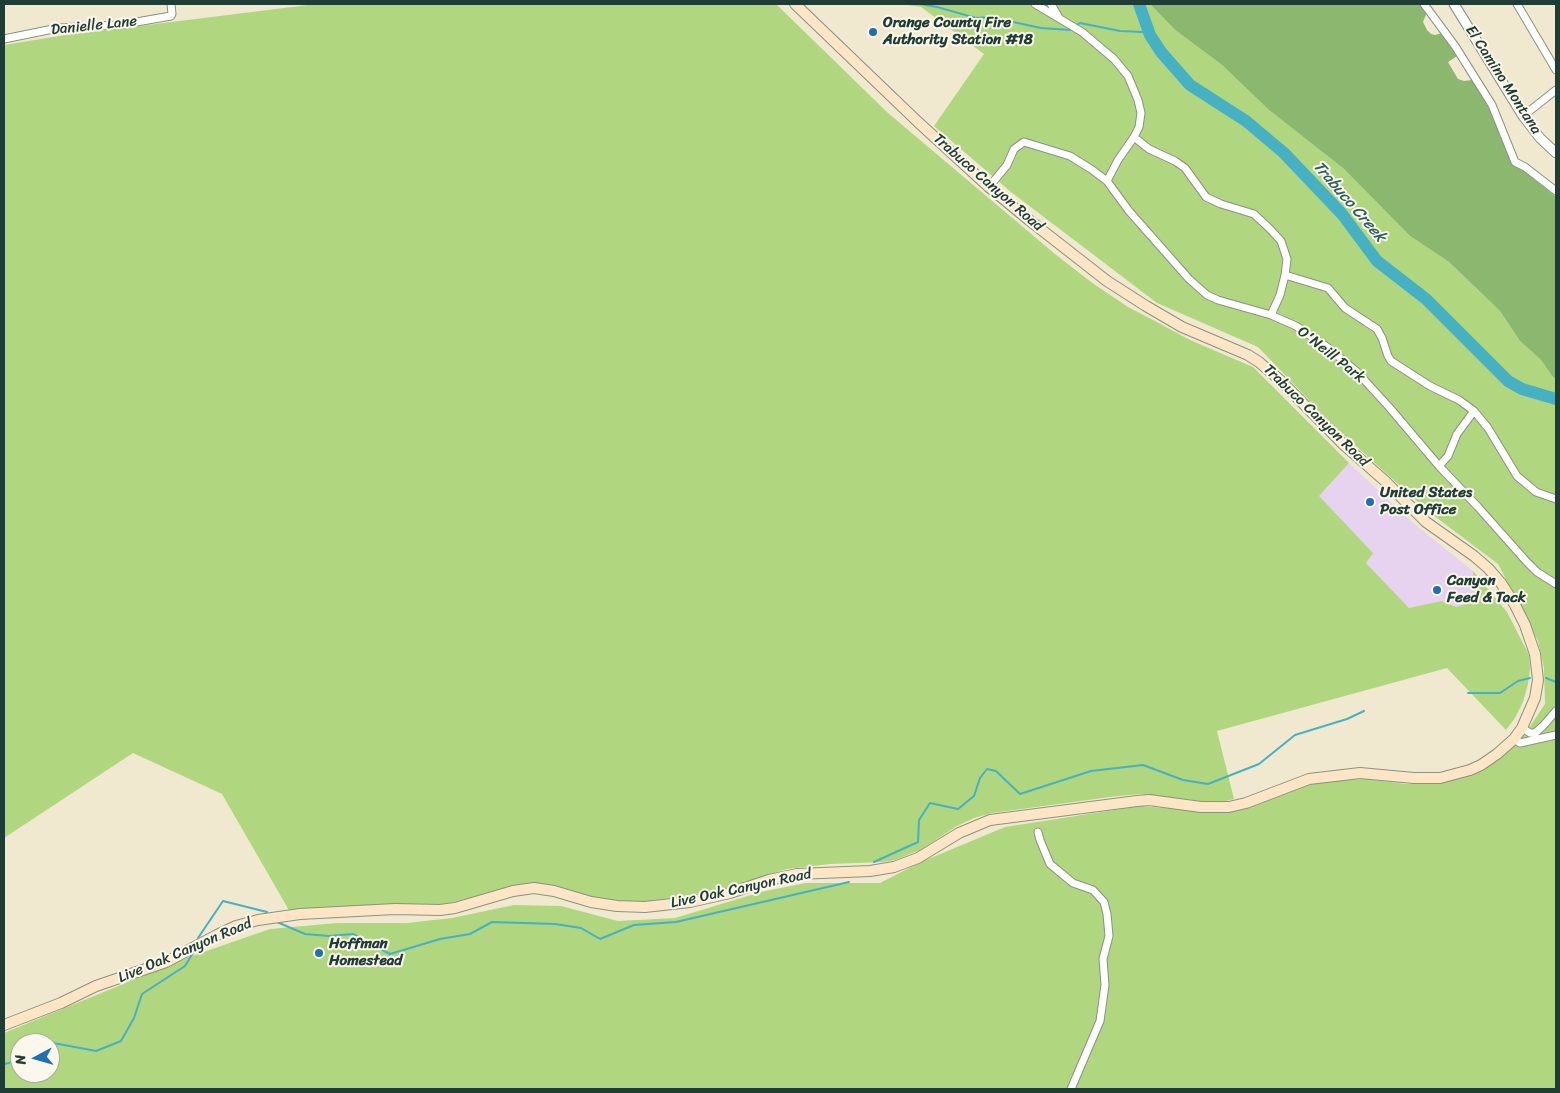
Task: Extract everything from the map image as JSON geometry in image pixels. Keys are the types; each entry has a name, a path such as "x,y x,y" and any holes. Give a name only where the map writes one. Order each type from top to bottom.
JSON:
{"main road":[{"name":"Trabuco Canyon Road","path":"795,4 989,187 1083,263 1138,301 1182,327 1248,355 1259,362 1281,381 1342,444 1426,522 1488,568 1501,583 1515,605 1525,625 1535,654 1538,669 1537,690 1523,725"},
{"name":"Live Oak Canyon Road","path":"4,1025 62,1003 96,986 166,962 226,930 247,922 300,914 395,909 440,910 455,908 513,891 534,888 554,890 591,902 623,907 645,907 690,902 797,874 870,871 894,867 918,858 959,833 990,820 1149,800 1201,807 1229,807 1246,804 1309,779 1360,773 1414,778 1440,778 1481,765 1514,739 1523,725"}],"street":[{"name":"Danielle Lane","path":"4,39 58,28 119,25 170,16 172,14 171,4"},
{"path":"1036,4 1071,24 1114,59 1128,76 1138,100 1141,113 1139,127 1107,181"},
{"path":"1051,4 1058,16"},
{"path":"1424,4 1455,46 1492,104 1515,162 1556,191"},
{"name":"El Camino Montana","path":"1454,4 1523,116 1540,138 1556,152"},
{"path":"1517,4 1556,70"},
{"path":"1523,116 1556,90"},
{"path":"1134,137 1149,148 1185,168 1206,196 1221,204 1254,214 1281,240 1287,259 1285,275 1280,295 1271,314"},
{"name":"O'Neill Park","path":"989,187 1007,165 1014,149 1024,142 1070,156 1091,169 1107,181 1128,211 1153,237 1189,280 1207,295 1218,300 1271,314 1296,326 1327,347 1357,372 1389,406 1438,466 1537,572 1556,584"},
{"path":"1285,275 1328,288 1344,308 1377,329 1391,361 1430,386 1459,400 1474,411 1488,428 1517,476 1536,492 1556,499"},
{"path":"1438,466 1448,456 1457,434 1474,411"},
{"path":"1523,725 1530,732 1535,733 1541,729 1556,711"},
{"path":"1541,729 1544,738"},
{"path":"1514,739 1520,743 1556,735"},
{"path":"1038,832 1050,864 1073,883 1093,890 1104,902 1110,936 1102,959 1105,985 1100,1021 1071,1089"}],"shaded area":[{"path":"1349,463 1412,522 1473,571 1475,600 1456,607 1441,601 1409,608 1366,563 1373,553 1318,496"}],"green space":[{"path":"316,4 776,4 888,113 1055,254 1091,282 1128,307 1190,340 1253,367 1349,463 1319,496 1373,553 1366,563 1409,608 1441,601 1456,607 1475,601 1473,571 1507,612 1529,655 1528,684 1523,702 1515,718 1506,730 1447,668 1217,731 1234,799 1209,802 1141,794 992,813 974,818 957,826 920,850 895,860 787,869 722,890 643,902 623,902 604,899 555,887 495,891 446,904 388,904 290,912 222,794 133,753 4,838 4,45 59,36"},
{"path":"902,4 1150,4 1175,30 1222,65 1269,110 1344,169 1410,236 1449,262 1500,311 1520,341 1541,360 1556,380 1556,1089 4,1089 4,1033 189,957 270,929 337,923 407,923 452,918 514,905 561,906 618,921 675,918 761,892 806,883 880,883 921,862 1005,827 1140,806 1211,812 1255,805 1306,783 1367,779 1406,784 1448,781 1470,774 1506,752 1527,731 1545,704 1544,668 1538,641 1498,564 1429,512 1334,426 1258,347 1157,303 1011,192 934,126 984,54 921,7"},
{"path":"1150,4 1420,4 1427,12 1423,22 1427,30 1435,35 1442,33 1457,56 1448,62 1458,79 1464,81 1472,80 1523,170 1556,197 1556,380 1541,360 1520,341 1500,311 1449,262 1410,236 1344,169 1269,110 1222,65 1175,30"}],"waterway":[{"path":"920,4 976,18 990,17 1041,28 1071,29"},
{"name":"Trabuco Creek","path":"1139,4 1150,35 1161,52 1190,85 1246,121 1284,153 1342,214 1377,261 1426,299 1508,381 1522,389 1556,399"},
{"path":"1075,26 1080,23 1120,31 1143,32 1150,35"},
{"path":"1468,693 1500,693 1518,681 1530,678"},
{"path":"1546,678 1556,682"},
{"path":"874,862 918,842 919,820 930,803 958,809 974,796 980,778 987,769 996,771 1020,794 1091,771 1143,765 1183,780 1208,784 1259,764 1295,735 1347,719 1364,711"},
{"path":"277,922 305,934 329,936 353,934 390,954 440,939 470,934 492,922 555,924 581,928 600,939 634,925 676,922 849,882"},
{"path":"198,938 223,901 267,912"},
{"path":"60,1044 96,1051 121,1041 134,1018 142,994 185,966 193,953"},
{"path":"4,1064 10,1062"}],"place":[{"name":"Orange County Fire Authority Station #18","path":"873,32"},
{"name":"United States Post Office","path":"1370,502"},
{"name":"Canyon Feed & Tack","path":"1437,590"},
{"name":"Hoffman Homestead","path":"319,953"}]}
